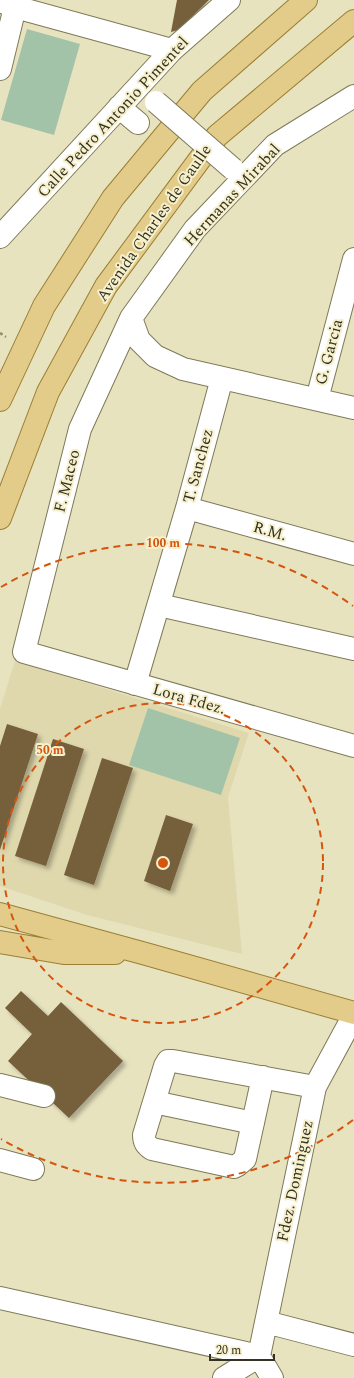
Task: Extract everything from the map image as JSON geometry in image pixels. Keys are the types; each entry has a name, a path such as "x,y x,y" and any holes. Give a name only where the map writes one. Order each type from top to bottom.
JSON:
{"main road":[{"path":"0,400 44,306 113,198 202,91 306,0"},
{"name":"Avenida Charles de Gaulle","path":"0,518 48,392 106,286 217,136 354,21"},
{"path":"0,914 354,1014"},
{"path":"0,942 64,953 146,954"}],"street":[{"name":"Calle Pedro Antonio Pimentel","path":"0,238 172,50 229,0"},
{"path":"0,69 7,4 172,50"},
{"name":"Hermanas Mirabal","path":"131,318 196,229 228,182 276,145 354,96"},
{"path":"156,102 228,182"},
{"path":"119,107 138,123"},
{"name":"G. Garcia","path":"317,399 354,259"},
{"path":"131,318 139,340 156,356 183,369 354,408"},
{"name":"F. Maceo","path":"24,652 80,429 131,318"},
{"name":"T. Sanchez","path":"135,684 187,508 222,378"},
{"name":"R.M.","path":"187,508 354,554"},
{"path":"159,605 354,649"},
{"name":"Lora Fdez.","path":"24,652 354,746"},
{"name":"Fdez. Dominguez","path":"259,1356 315,1087 354,1014"},
{"path":"264,1077 245,1159 238,1165 234,1167 152,1148 146,1145 144,1134 164,1066 168,1061 174,1061 264,1077 315,1087"},
{"path":"0,1085 44,1096"},
{"path":"154,1102 253,1123"},
{"path":"0,1160 33,1169"},
{"path":"0,1298 259,1356 272,1378"},
{"path":"266,1322 354,1345"},
{"path":"224,1378 259,1356"}],"shaded area":[{"path":"15,661 249,733 228,797 242,954 87,915 0,886 0,709"}],"green space":[{"path":"27,29 80,44 54,135 1,120"},
{"path":"148,708 240,738 221,795 129,765"}],"building":[{"path":"177,0 209,0 178,30 171,32"},
{"path":"7,724 38,734 0,850 0,746"},
{"path":"53,739 84,749 46,866 15,856"},
{"path":"102,758 133,768 94,885 64,875"},
{"path":"166,815 193,824 170,891 144,881"},
{"path":"21,991 48,1016 61,1002 123,1061 69,1118 8,1061 32,1034 5,1008"}]}
